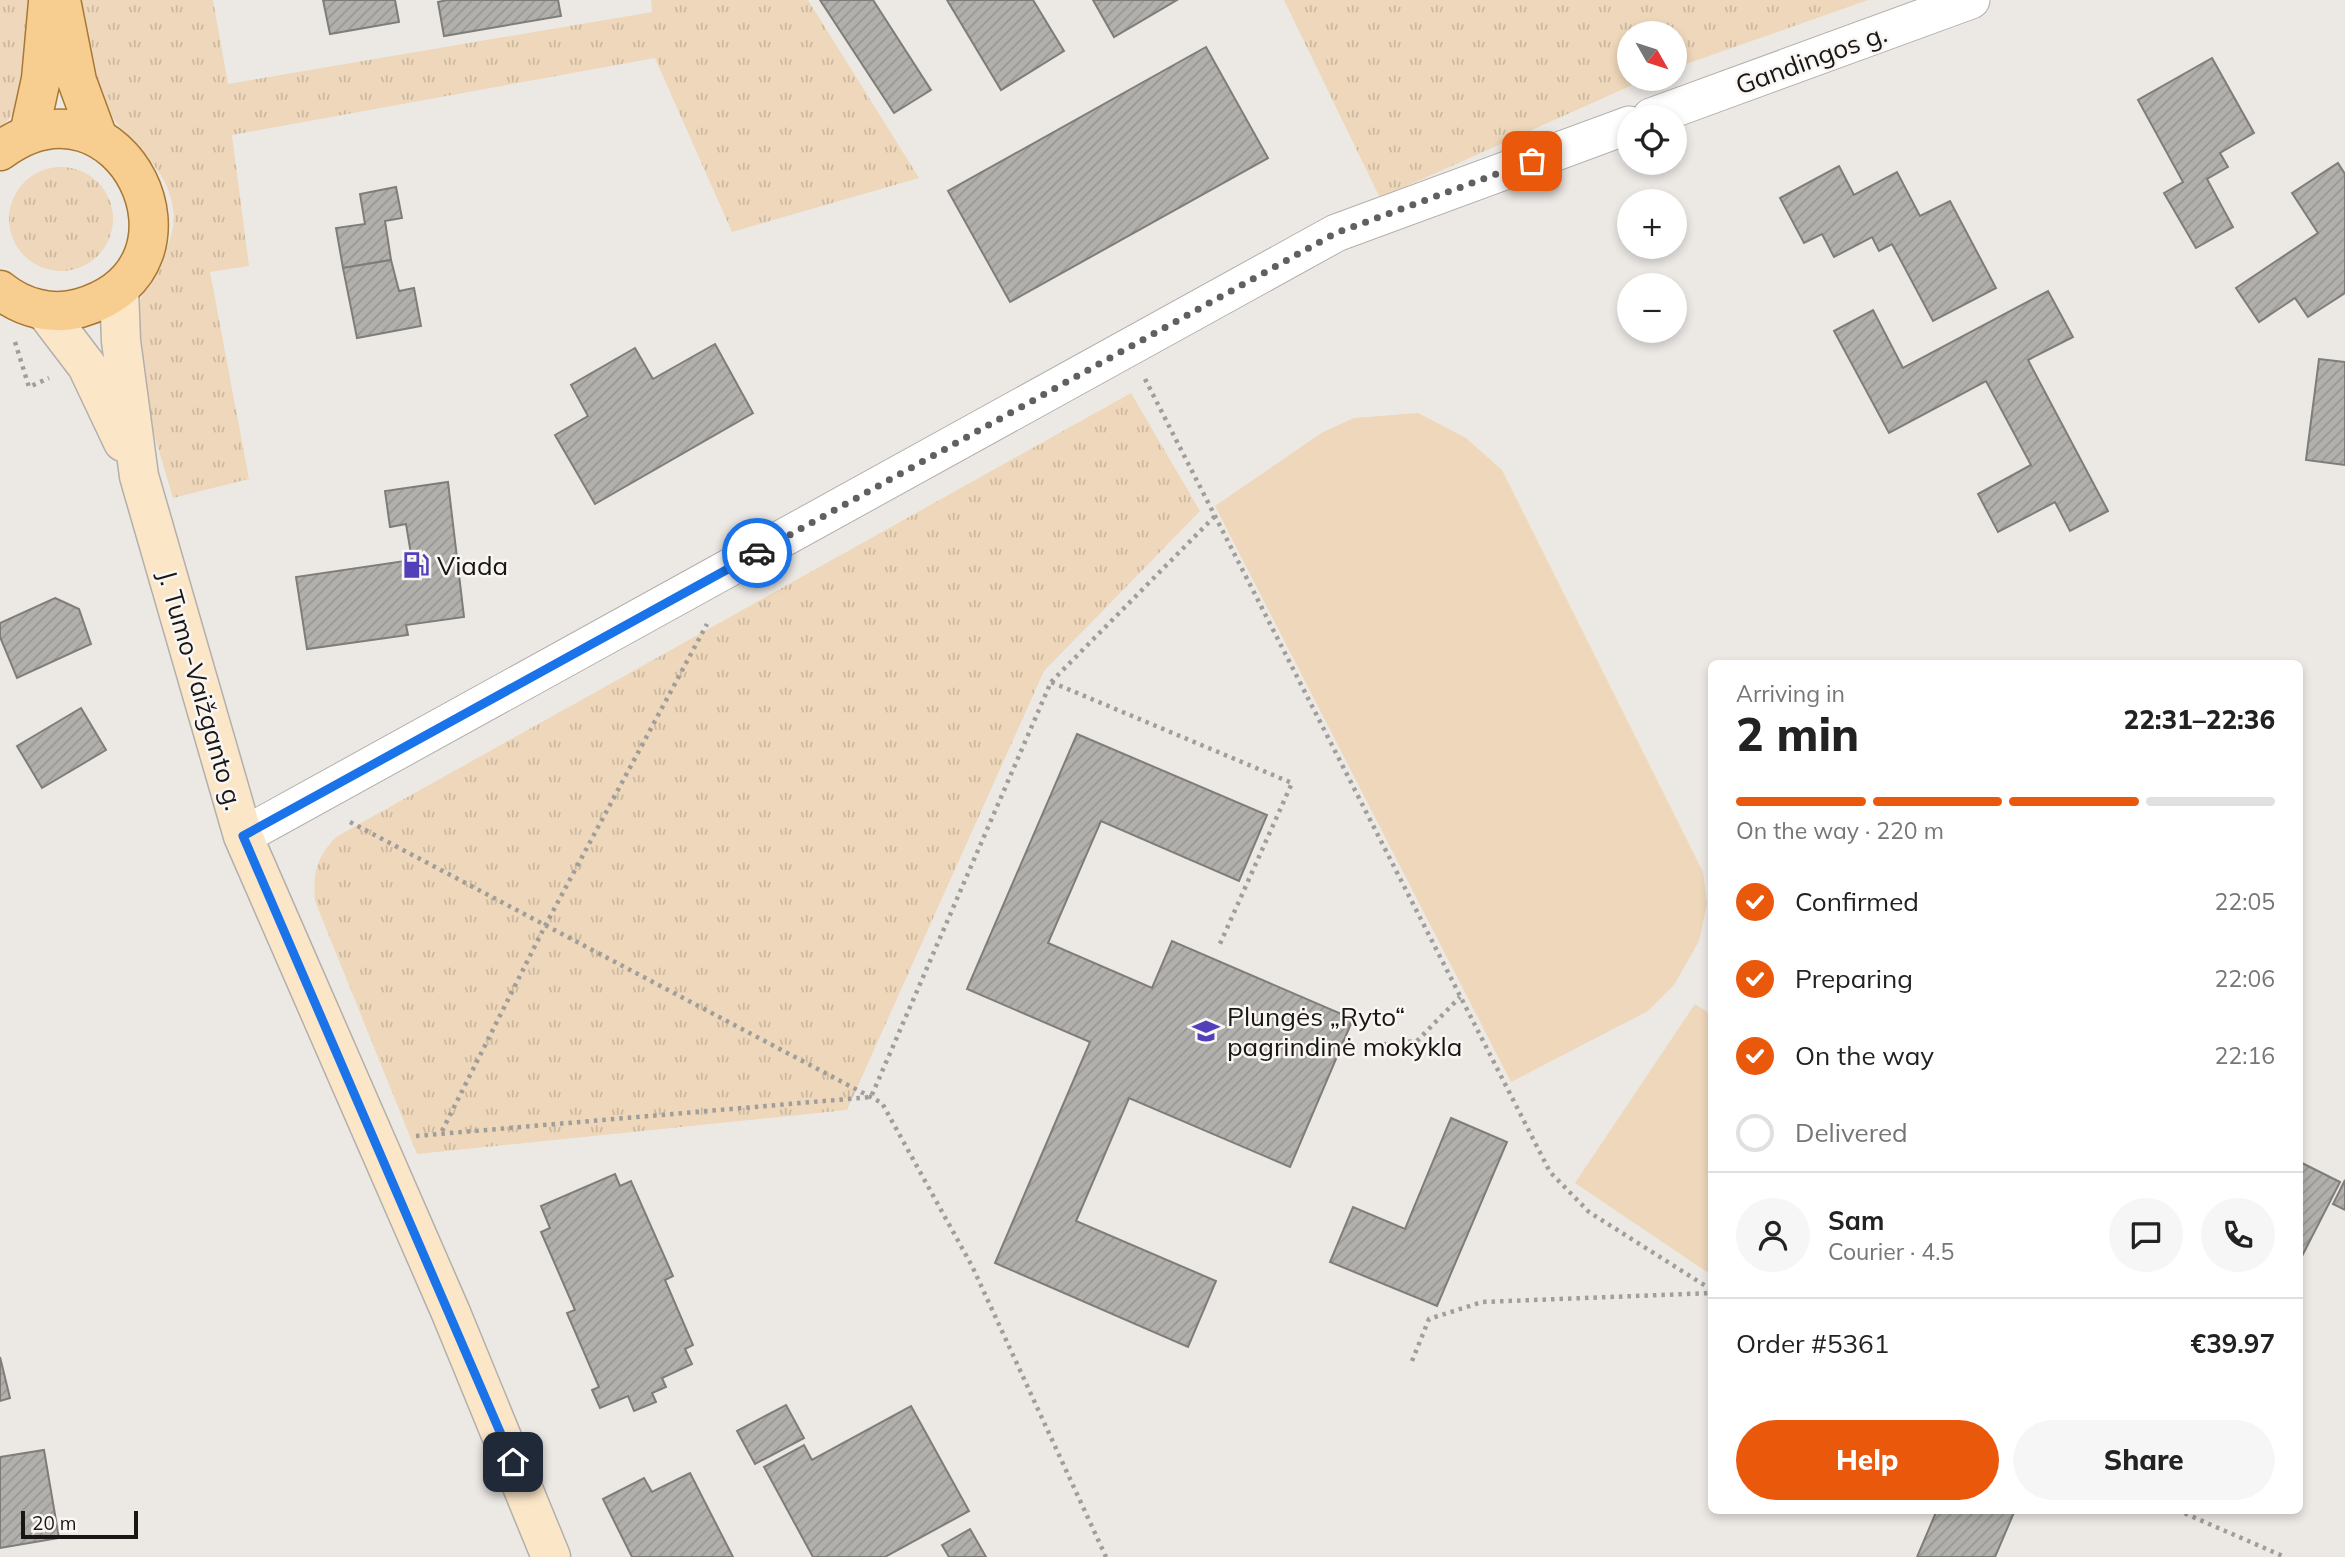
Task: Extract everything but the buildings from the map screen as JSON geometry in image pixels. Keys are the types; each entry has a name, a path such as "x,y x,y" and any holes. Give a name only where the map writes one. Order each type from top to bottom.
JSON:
{"main road":[{"path":"14,143 41,79 48,0"},
{"path":"61,0 77,81 98,138"},
{"path":"0,290 26,306 45,311 71,311 97,303 119,289 139,264 149,234 148,202 136,173 119,153 98,138 73,131 14,143"},
{"name":"J. Tumo-Vaižganto g.","path":"119,289 121,341 139,476 243,836 379,1148 551,1557"},
{"name":"J. Tumo-Vaižganto g.","path":"45,311 87,366 139,476"}],"street":[{"name":"Gandingos g.","path":"1684,105 1970,0"},
{"path":"243,836 1336,233 1617,129"}],"path":[{"path":"1129,347 1550,1172 1589,1212 1708,1288"},
{"path":"871,1097 1051,682 1215,516"},
{"path":"442,1132 545,926 708,623"},
{"path":"1051,682 1292,783 1219,946"},
{"path":"307,800 882,1103 972,1266 1107,1557"},
{"path":"1366,1046 1417,1041 1460,997"},
{"path":"379,1148 424,1133 871,1097"},
{"path":"1412,1361 1429,1319 1482,1303 1708,1291"},
{"path":"2186,1514 2285,1557"}],"green space":[{"path":"0,0 34,0 21,105 0,129"},
{"path":"81,0 213,0 228,84 652,12 651,0 808,0 919,178 732,232 655,58 232,135 249,266 210,272 249,479 173,498 140,380 135,333 141,299 171,236 173,208 169,191 161,176 117,123 99,94 89,59"},
{"path":"1284,0 1868,0 1687,64 1687,21 1617,21 1617,91 1619,91 1380,198"},
{"path":"61,167 81,171 98,182 109,199 113,219 109,239 98,256 81,267 61,271 41,267 24,256 13,239 9,219 13,199 24,182 41,171"},
{"path":"1131,393 1200,511 1044,671 847,1110 417,1154 315,901 317,866 336,837"},
{"path":"1418,413 1466,438 1502,470 1703,872 1707,904 1699,941 1674,985 1648,1011 1511,1082 1215,506 1323,432 1354,418"},
{"path":"1695,1004 1708,1012 1708,1271 1575,1183"}],"way so far":[{"path":"757,553 1336,233 1532,161"}],"place":[{"name":"Viada","path":"416,565"},
{"name":"Plungės „Ryto“ pagrindinė mokykla","path":"1206,1031"}],"route":[{"path":"513,1462 243,836 757,553"}]}
